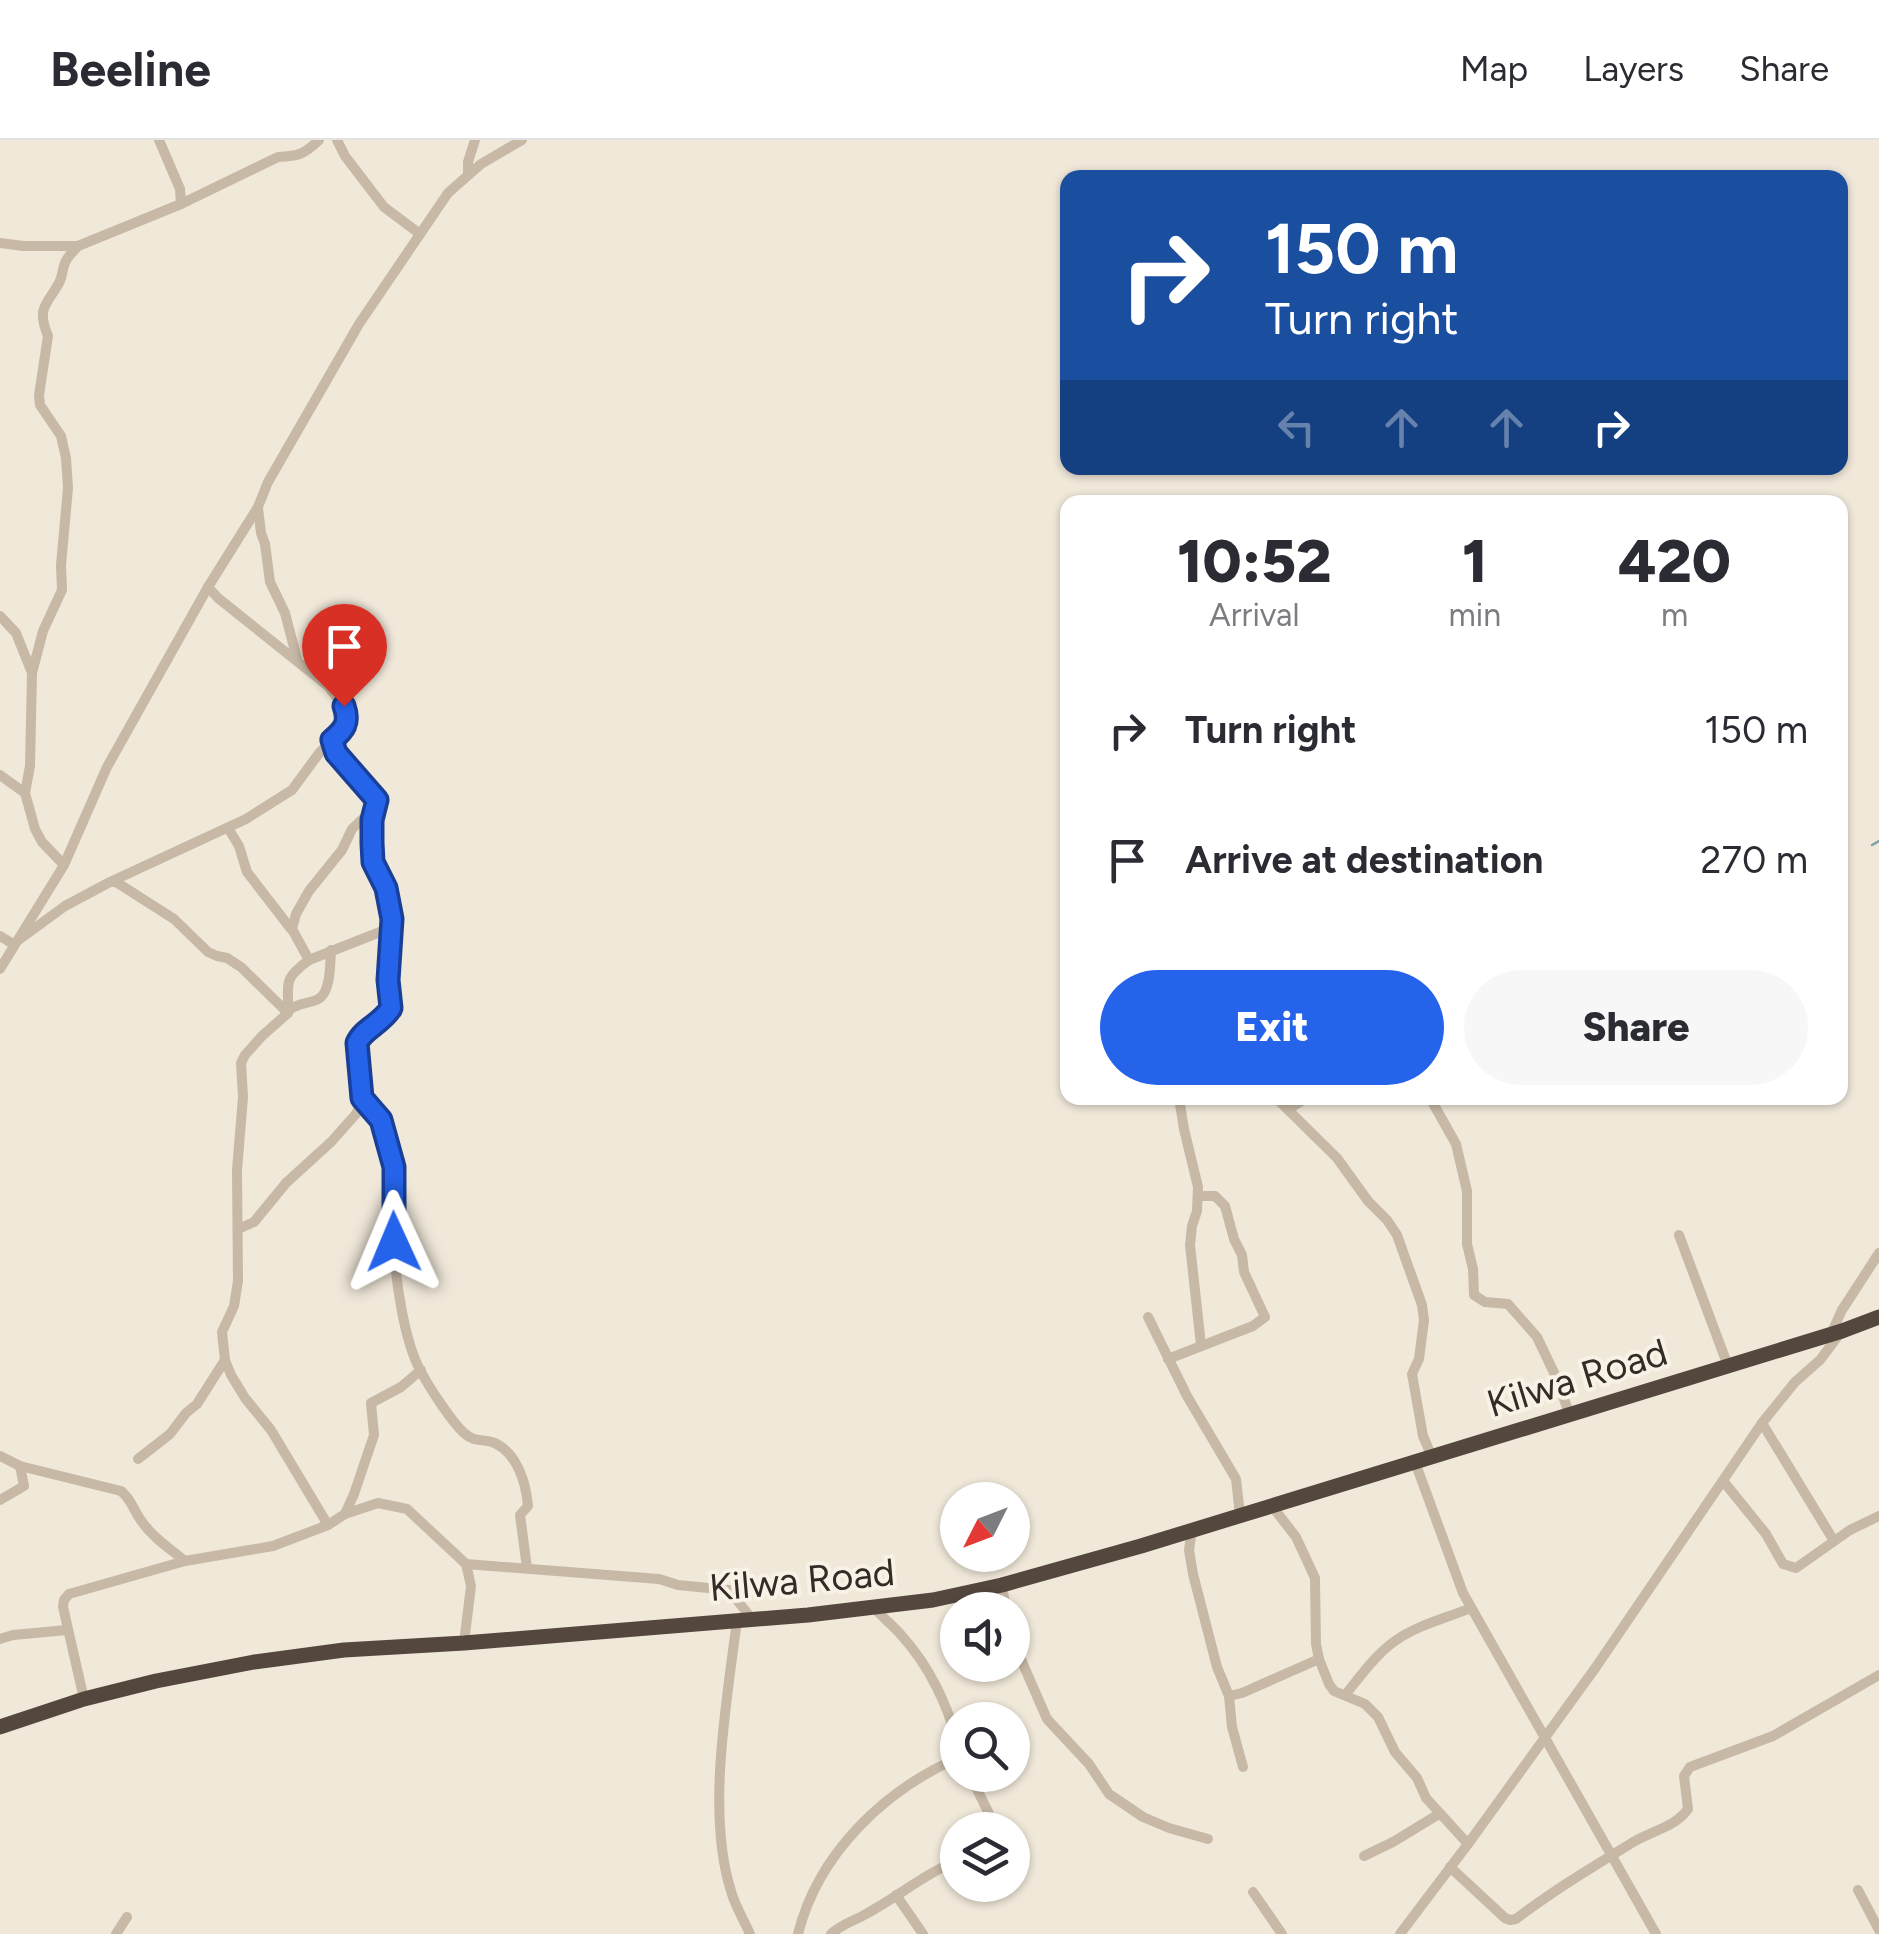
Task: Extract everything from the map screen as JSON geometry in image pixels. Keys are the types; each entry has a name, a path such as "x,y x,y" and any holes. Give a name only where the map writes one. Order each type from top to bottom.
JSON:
{"highway":[{"name":"Kilwa Road","path":"0,1727 156,1680 254,1662 344,1650 464,1643 933,1600 1141,1546 1877,1323"}],"street":[{"path":"158,140 180,189 180,204"},
{"path":"0,243 78,246 180,204 278,157 303,154 319,140"},
{"path":"338,140 345,156 384,207 420,234"},
{"path":"0,969 64,865 107,767 359,324 448,193 468,174 522,140"},
{"path":"468,174 474,141"},
{"path":"64,865 34,829 25,793 30,766 32,673 43,632 62,590 68,488 60,436 40,405 48,336 42,309 61,280 66,260 78,246"},
{"path":"258,506 267,568 292,632 298,660"},
{"path":"14,944 65,906 246,819 292,790 346,726 344,706 328,686 208,587"},
{"path":"0,616 16,634 32,673"},
{"path":"238,1229 254,1222 356,1114 362,1098 357,1043 391,1008 391,924 386,888 373,862 372,820 377,800 336,753 332,740"},
{"path":"0,775 25,793"},
{"path":"292,929 309,892 342,850 352,829 374,808"},
{"path":"228,828 240,846 247,872 292,929 309,960"},
{"path":"110,882 167,914 208,952 233,961 289,1011"},
{"path":"289,1011 287,991 293,972 309,960 385,930 391,924"},
{"path":"0,936 14,944"},
{"path":"328,1525 271,1430 245,1398 225,1360 222,1332 234,1306 238,1282 237,1170 244,1055 299,1003 318,1000 324,993 331,950"},
{"path":"362,1098 381,1120 394,1167 396,1264 410,1343 420,1370 460,1430 477,1441 497,1444 522,1476 528,1506 520,1515 527,1568"},
{"path":"1180,1105 1198,1187 1190,1245 1201,1345"},
{"path":"1284,1105 1337,1158 1397,1235 1422,1304 1419,1359 1412,1374 1423,1436 1432,1456"},
{"path":"1289,1109 1295,1105"},
{"path":"1434,1105 1456,1144 1467,1191 1467,1244 1474,1295 1486,1302 1508,1304 1537,1337 1569,1414"},
{"path":"1168,1359 1262,1322 1266,1315 1250,1286 1225,1206 1215,1196 1198,1196"},
{"path":"1680,1235 1728,1366"},
{"path":"1400,1934 1596,1667 1762,1424 1795,1382 1820,1360 1836,1333 1842,1310 1879,1253"},
{"path":"1148,1316 1236,1478 1240,1515"},
{"path":"138,1458 170,1434 197,1404 225,1360"},
{"path":"345,1514 374,1435 371,1403 401,1387 420,1370"},
{"path":"1762,1424 1834,1541"},
{"path":"0,1456 20,1466 121,1491 154,1536 184,1561"},
{"path":"1414,1462 1471,1608 1656,1934"},
{"path":"0,1500 24,1486 20,1466"},
{"path":"1724,1482 1766,1534 1783,1564 1796,1568 1850,1530 1879,1516"},
{"path":"84,1699 63,1607 69,1594 184,1561 272,1546 378,1503 407,1509 466,1564 471,1586 464,1643"},
{"path":"1272,1506 1296,1536 1315,1578 1316,1644 1329,1684 1334,1691 1365,1704 1378,1716 1426,1798 1468,1844"},
{"path":"1192,1529 1192,1574 1228,1696 1243,1767"},
{"path":"466,1564 659,1579 678,1585 730,1590 745,1619 721,1745 720,1828 731,1894 750,1934"},
{"path":"1002,1585 1003,1592"},
{"path":"874,1608 922,1660 945,1702"},
{"path":"1345,1696 1392,1643 1471,1608"},
{"path":"0,1639 68,1630"},
{"path":"1228,1696 1319,1660"},
{"path":"1450,1867 1493,1908 1510,1920 1516,1919 1554,1890 1682,1817 1688,1809 1684,1776 1690,1766 1772,1736 1879,1676"},
{"path":"1030,1680 1047,1719 1090,1764 1109,1794 1143,1817 1208,1839"},
{"path":"798,1934 820,1877 837,1852 895,1794 940,1766"},
{"path":"1364,1856 1438,1814"},
{"path":"831,1934 940,1869"},
{"path":"1858,1890 1879,1930"},
{"path":"1253,1892 1282,1934"},
{"path":"896,1895 923,1934"},
{"path":"116,1934 127,1918"}],"waterway":[{"path":"1872,845 1879,841"}],"route":[{"path":"344,706 346,726 332,744 377,800 372,820 373,862 386,888 392,919 388,980 391,1008 357,1043 362,1098 381,1120 394,1167 394,1242"}]}
